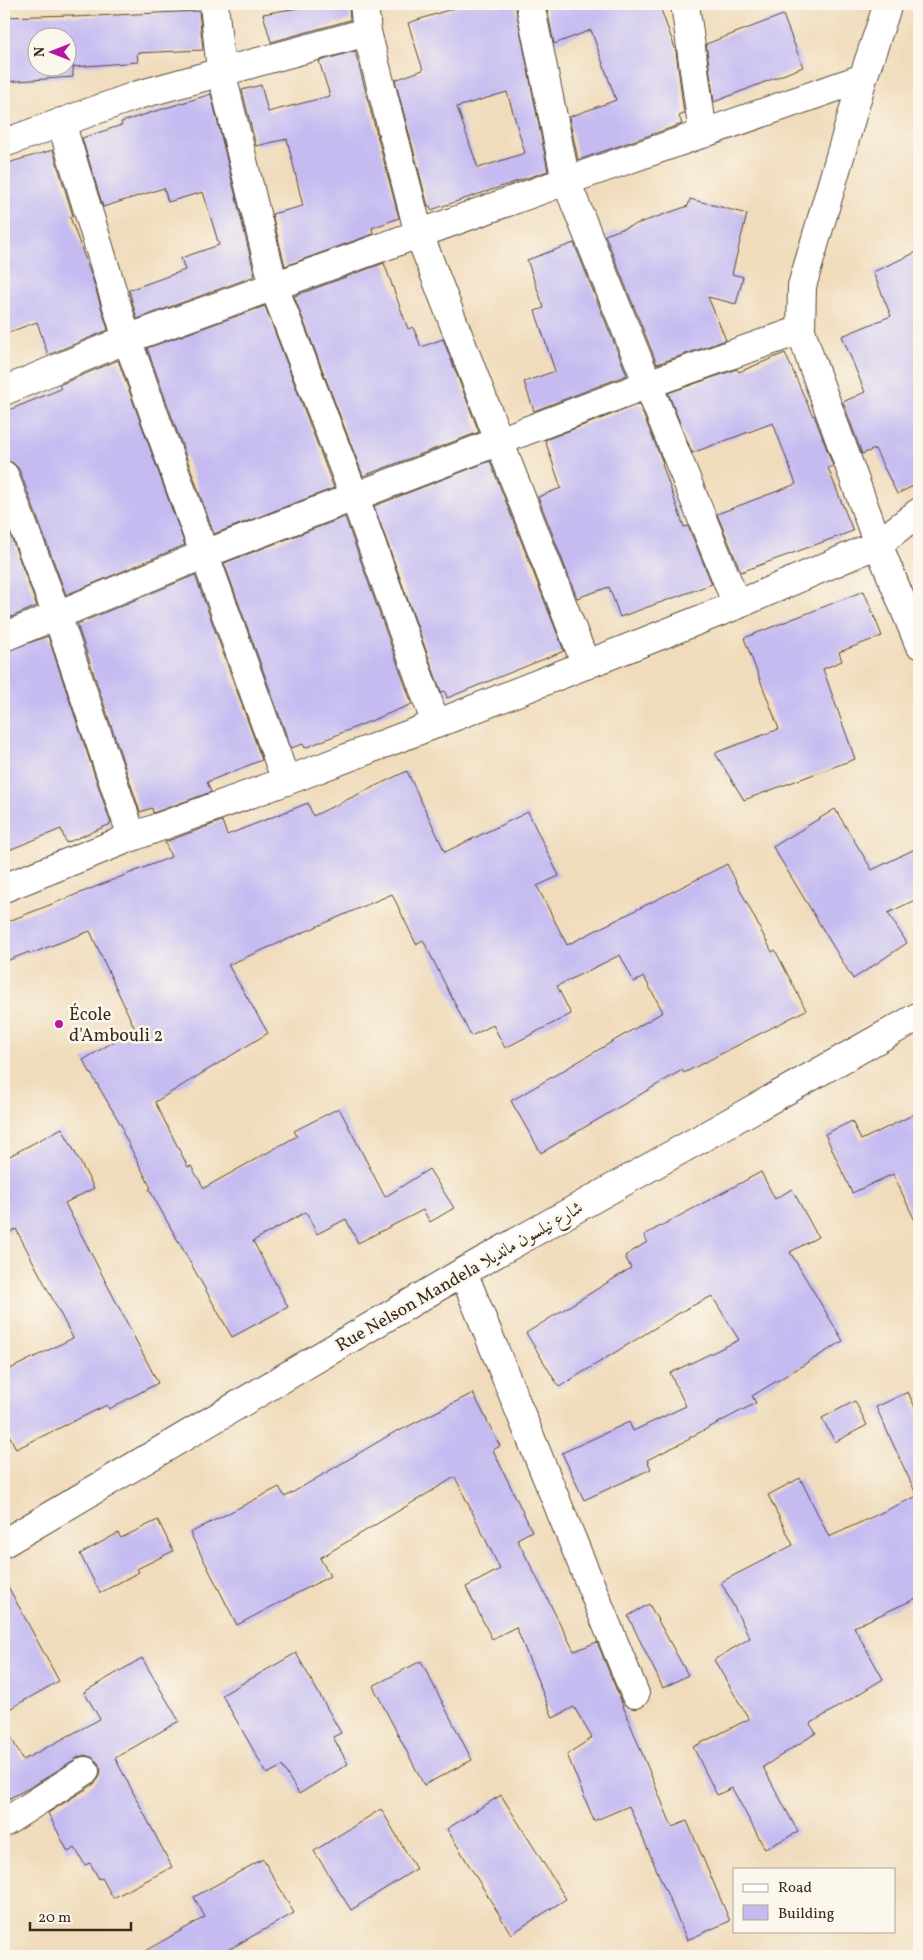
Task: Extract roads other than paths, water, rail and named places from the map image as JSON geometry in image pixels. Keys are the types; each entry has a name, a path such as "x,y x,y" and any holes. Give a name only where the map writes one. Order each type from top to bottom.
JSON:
{"street":[{"path":"214,4 221,71 274,286 355,498 436,724"},
{"path":"364,4 367,32 419,234 586,665"},
{"path":"530,4 566,181 737,604"},
{"path":"684,4 703,134"},
{"path":"888,4 863,78 802,286 801,330 878,544 919,644"},
{"path":"4,143 138,95 367,32"},
{"path":"4,391 127,340 274,286 566,181 863,78"},
{"path":"61,122 127,340 286,781"},
{"path":"4,637 205,554 648,384 801,330"},
{"path":"4,475 57,615 132,836"},
{"path":"5,883 286,781 436,724 737,604 878,544 919,512"},
{"name":"Rue Nelson Mandela شارع نيلسون مانديلا","path":"4,1543 463,1272 919,1016"},
{"path":"463,1272 635,1694"},
{"path":"4,1823 85,1771"}],"place":[{"name":"École d'Ambouli 2","path":"59,1024"}]}
